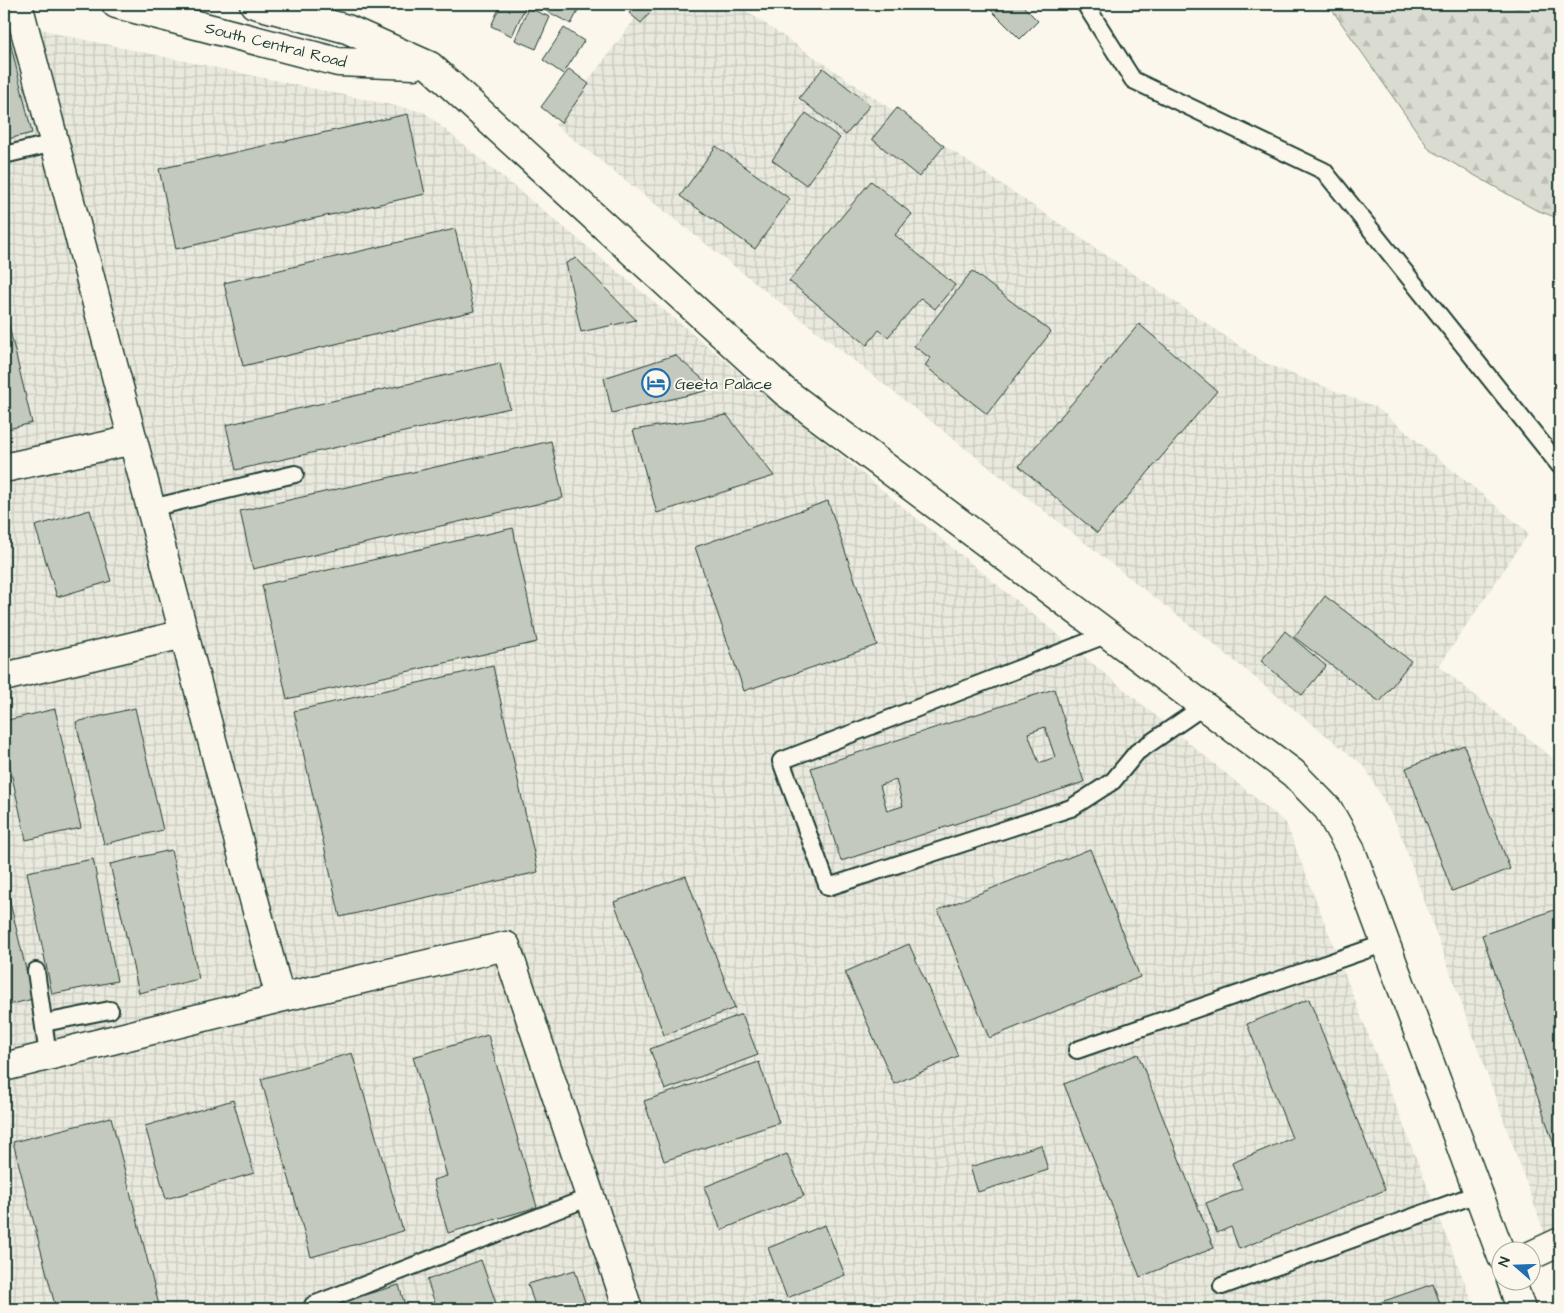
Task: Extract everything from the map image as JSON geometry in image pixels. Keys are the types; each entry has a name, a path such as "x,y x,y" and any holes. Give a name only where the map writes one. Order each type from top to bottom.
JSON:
{"street":[{"path":"18,4 280,998"},
{"name":"South Central Road","path":"116,4 338,62 430,66"},
{"name":"South Central Road","path":"254,4 347,29 430,66"},
{"path":"430,66 784,391 1293,773 1328,809 1350,848 1495,1240"},
{"path":"4,468 133,440"},
{"path":"4,677 184,634"},
{"path":"4,1067 280,998 506,946 628,1309"},
{"path":"1542,1250 1560,1242"},
{"path":"1514,1290 1521,1309"}],"lane":[{"path":"1086,4 1133,80 1324,171 1560,466"},
{"path":"4,155 54,143"},
{"path":"151,508 295,474"},
{"path":"1108,634 781,761 828,887 1071,808 1113,781 1137,752 1204,706"},
{"path":"1077,1050 1386,943"},
{"path":"36,971 48,1056"},
{"path":"44,1023 110,1010"},
{"path":"1222,1286 1477,1194"},
{"path":"313,1305 590,1197"}],"shaded area":[{"path":"646,4 736,4 1265,363 1376,407 1529,533 1439,666 1560,764 1560,1276 1397,825 1365,767 1221,650 555,125"},
{"path":"4,17 58,34 424,112 1286,823 1475,1309 4,1309"}],"green space":[{"path":"1328,4 1560,4 1560,219 1534,209 1430,150"}],"building":[{"path":"501,4 517,4 525,7 512,36 491,26"},
{"path":"533,4 564,4 578,11 571,24"},
{"path":"637,4 658,4 641,23 629,13"},
{"path":"985,4 1021,4 1038,21 1020,39"},
{"path":"528,8 550,17 536,49 515,40"},
{"path":"4,25 6,25 32,133 4,140"},
{"path":"564,28 584,41 563,74 543,60"},
{"path":"823,68 870,105 846,135 799,98"},
{"path":"569,69 589,84 561,123 541,107"},
{"path":"897,108 944,146 919,177 872,139"},
{"path":"806,113 840,138 806,185 772,160"},
{"path":"408,114 425,194 176,249 159,169"},
{"path":"716,146 790,199 755,249 680,196"},
{"path":"871,181 912,214 895,235 955,285 935,309 921,298 888,337 879,330 867,345 789,281"},
{"path":"455,229 474,311 243,366 224,283"},
{"path":"576,258 636,320 581,332 566,263"},
{"path":"972,271 1051,332 987,414 925,366 930,358 914,346"},
{"path":"4,305 32,423 4,430"},
{"path":"1139,324 1217,391 1097,533 1019,466"},
{"name":"Geeta Palace","path":"675,355 714,389 612,413 604,378"},
{"path":"500,363 510,408 236,470 226,425"},
{"path":"727,415 774,476 657,513 633,430"},
{"path":"551,441 563,498 253,569 240,511"},
{"path":"828,501 877,645 744,691 695,547"},
{"path":"90,510 111,581 57,597 35,526"},
{"path":"513,528 537,642 287,699 262,585"},
{"path":"1325,596 1411,661 1380,702 1294,637"},
{"path":"1285,631 1326,666 1302,695 1261,661"},
{"path":"493,666 538,872 340,917 294,711"},
{"path":"1054,689 1084,782 841,861 811,768","holes":["1045,727 1055,757 1039,763 1028,733","896,780 903,806 887,811 880,785"]},
{"path":"135,708 163,830 104,844 76,722"},
{"path":"55,709 81,828 26,840 4,740 4,721"},
{"path":"1464,745 1510,869 1452,891 1406,768"},
{"path":"1090,849 1140,977 989,1038 938,910"},
{"path":"171,850 199,979 139,993 110,864"},
{"path":"93,859 117,981 52,994 27,872"},
{"path":"686,876 735,1008 664,1035 614,902"},
{"path":"4,877 33,999 4,1006"},
{"path":"1560,908 1560,1162 1482,935"},
{"path":"909,944 958,1056 894,1084 845,972"},
{"path":"1309,999 1385,1190 1239,1249 1231,1227 1217,1233 1206,1203 1242,1189 1232,1163 1292,1138 1247,1024"},
{"path":"742,1014 758,1055 665,1090 650,1049"},
{"path":"488,1035 537,1207 448,1233 433,1180 447,1176 413,1057"},
{"path":"352,1053 403,1231 311,1257 261,1079"},
{"path":"1138,1054 1214,1248 1140,1277 1064,1084"},
{"path":"759,1062 779,1123 664,1161 644,1101"},
{"path":"233,1100 254,1173 166,1199 145,1126"},
{"path":"111,1117 160,1309 56,1309 13,1142"},
{"path":"1041,1145 1048,1170 978,1192 970,1167"},
{"path":"787,1154 804,1196 721,1230 704,1187"},
{"path":"825,1225 845,1275 787,1298 768,1248"},
{"path":"481,1260 498,1309 437,1309 427,1280"},
{"path":"575,1270 587,1309 536,1309 528,1284"},
{"path":"1433,1284 1442,1309 1361,1309"},
{"path":"399,1285 406,1309 346,1309 343,1301"}],"place":[{"name":"Geeta Palace","path":"656,383"}]}
